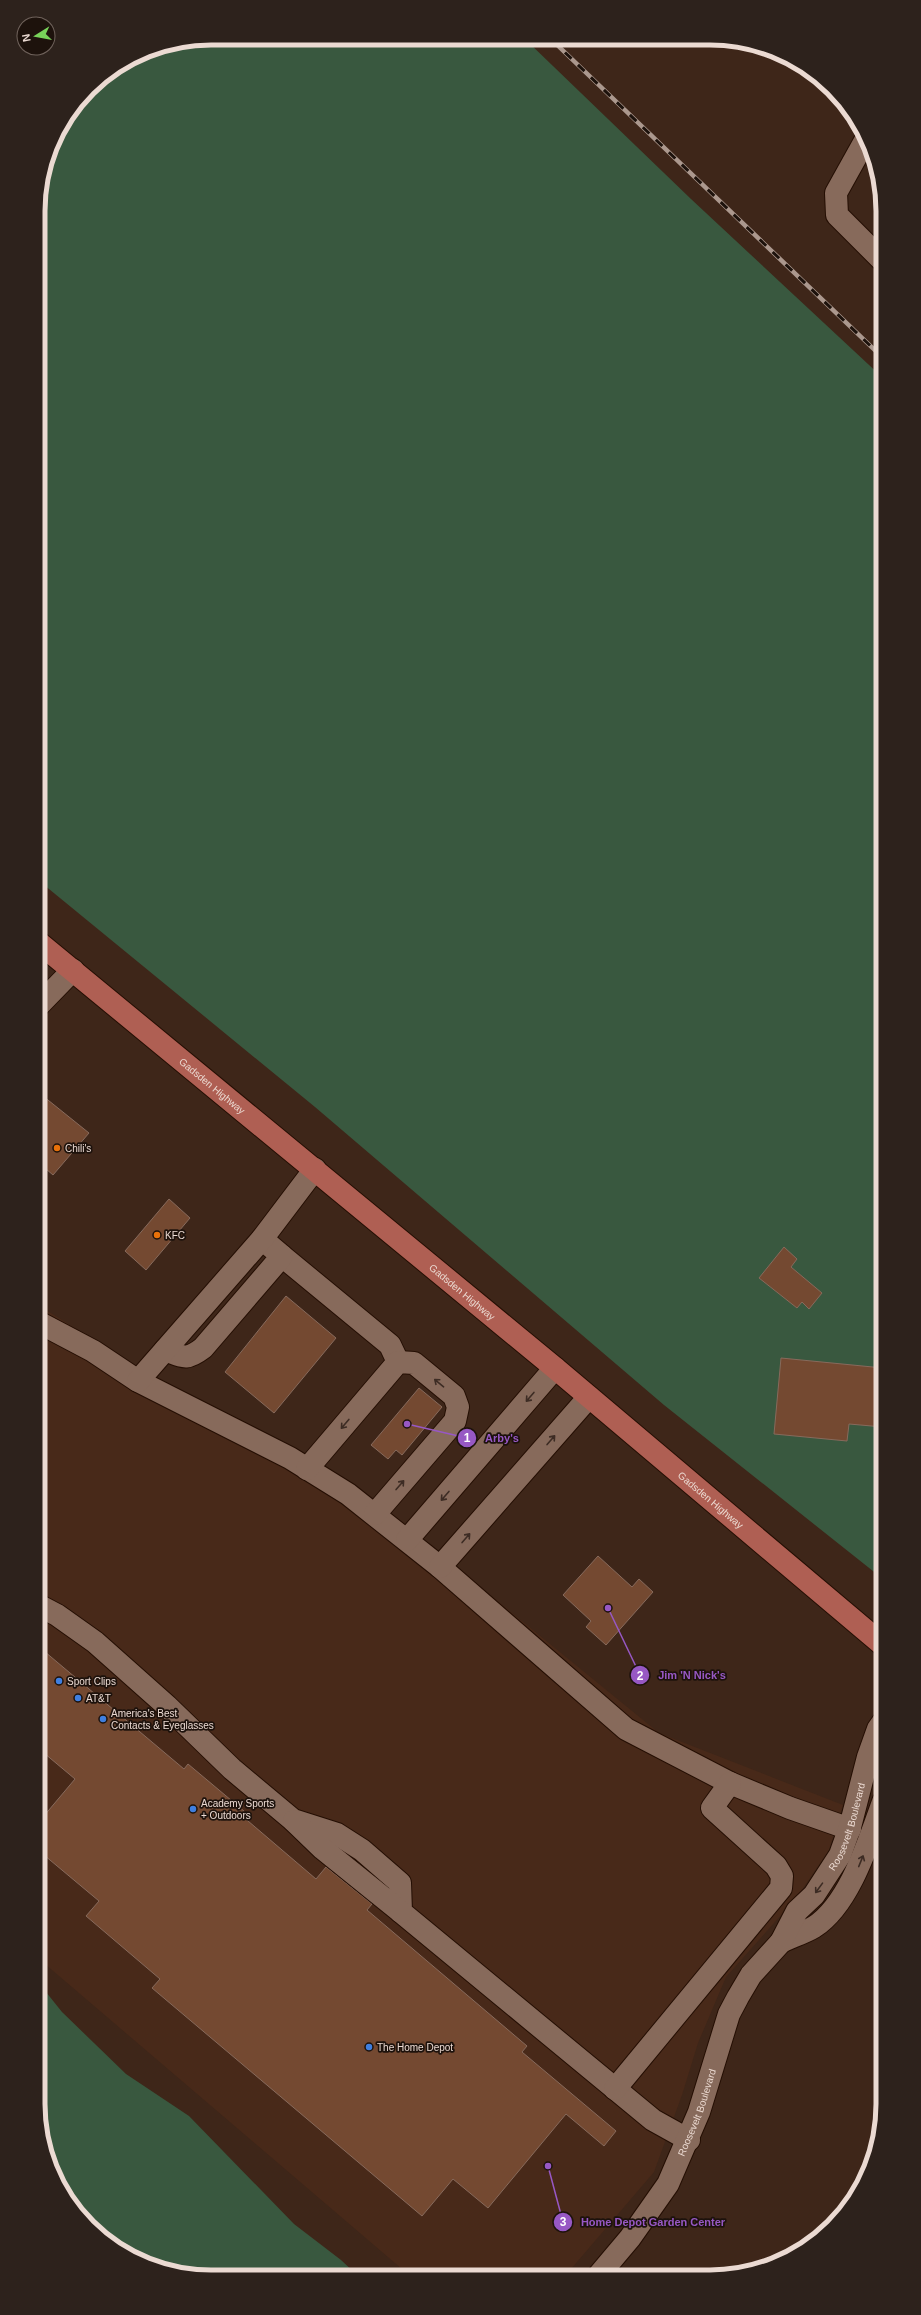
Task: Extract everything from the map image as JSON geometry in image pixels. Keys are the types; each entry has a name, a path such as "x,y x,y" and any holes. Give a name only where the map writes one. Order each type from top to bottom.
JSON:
{"main road":[{"name":"Gadsden Highway","path":"45,948 555,1368 876,1639"}],"street":[{"path":"862,146 836,193 837,215 876,254"},
{"path":"45,999 73,970"},
{"path":"138,1381 262,1238 315,1169"},
{"path":"262,1238 390,1344 398,1362"},
{"path":"165,1350 184,1358 192,1357 203,1348 282,1256"},
{"path":"45,1326 93,1351 138,1381 307,1469 348,1494 440,1567 626,1729 730,1783 790,1808 850,1828"},
{"path":"307,1469 398,1362"},
{"path":"375,1514 455,1421 458,1407 454,1396 414,1363 398,1362"},
{"path":"407,1540 555,1368"},
{"path":"440,1567 588,1397"},
{"path":"45,1608 57,1614 95,1642 167,1706 227,1765 293,1820 337,1834 373,1859 400,1883 401,1912 653,2120 689,2140"},
{"name":"Roosevelt Boulevard","path":"603,2270 630,2238 668,2184 689,2140 729,2014 751,1975 781,1942 797,1911 814,1895 828,1876 840,1855 850,1828 868,1757 876,1735"},
{"path":"615,2089 781,1888 782,1876 776,1866 712,1808 730,1783"},
{"name":"Roosevelt Boulevard","path":"781,1942 815,1927 831,1910 858,1870 876,1838"}],"shaded area":[{"path":"45,1309 457,1568 659,1733 843,1805 829,1850 797,1897 726,1977 698,2043 682,2095 654,2172 570,2270 403,2270 45,1964"}],"green space":[{"path":"200,45 531,45 691,199 876,371 876,1573 664,1405 315,1107 45,886 45,200 48,179 62,138 79,110 86,102 110,79 128,67 168,51"},
{"path":"45,1991 62,2012 126,2074 189,2116 294,2224 352,2270 190,2269 158,2261 138,2253 110,2236 102,2229 79,2205 67,2187 54,2157 48,2136 45,2115"}],"building":[{"name":"Chili's","path":"45,1098 89,1133 53,1175 45,1168"},
{"name":"KFC","path":"169,1199 190,1218 146,1270 125,1251"},
{"path":"784,1247 797,1259 791,1267 822,1293 809,1309 802,1302 797,1308 759,1278"},
{"path":"286,1296 336,1338 274,1413 225,1372"},
{"path":"781,1358 876,1367 876,1426 849,1424 847,1441 774,1434"},
{"path":"419,1388 442,1407 402,1455 396,1450 388,1459 371,1445"},
{"path":"598,1556 632,1587 639,1579 653,1592 606,1645 586,1627 591,1621 563,1595"},
{"path":"45,1652 184,1769 188,1764 244,1811 241,1815 316,1879 326,1867 372,1904 367,1910 527,2046 522,2052 616,2131 604,2146 566,2114 488,2208 453,2179 422,2216 152,1988 160,1979 86,1916 99,1901 45,1856 45,1815 75,1779 45,1754"}],"railway":[{"path":"557,45 876,351"}],"place":[{"name":"Chili's","path":"57,1148"},
{"name":"KFC","path":"157,1235"},
{"name":"Arby's","path":"407,1424"},
{"name":"Jim 'N Nick's","path":"608,1608"},
{"name":"Sport Clips","path":"59,1681"},
{"name":"AT&T","path":"78,1698"},
{"name":"America's Best Contacts & Eyeglasses","path":"103,1719"},
{"name":"Academy Sports + Outdoors","path":"193,1809"},
{"name":"The Home Depot","path":"369,2047"},
{"name":"Home Depot Garden Center","path":"548,2166"}]}
